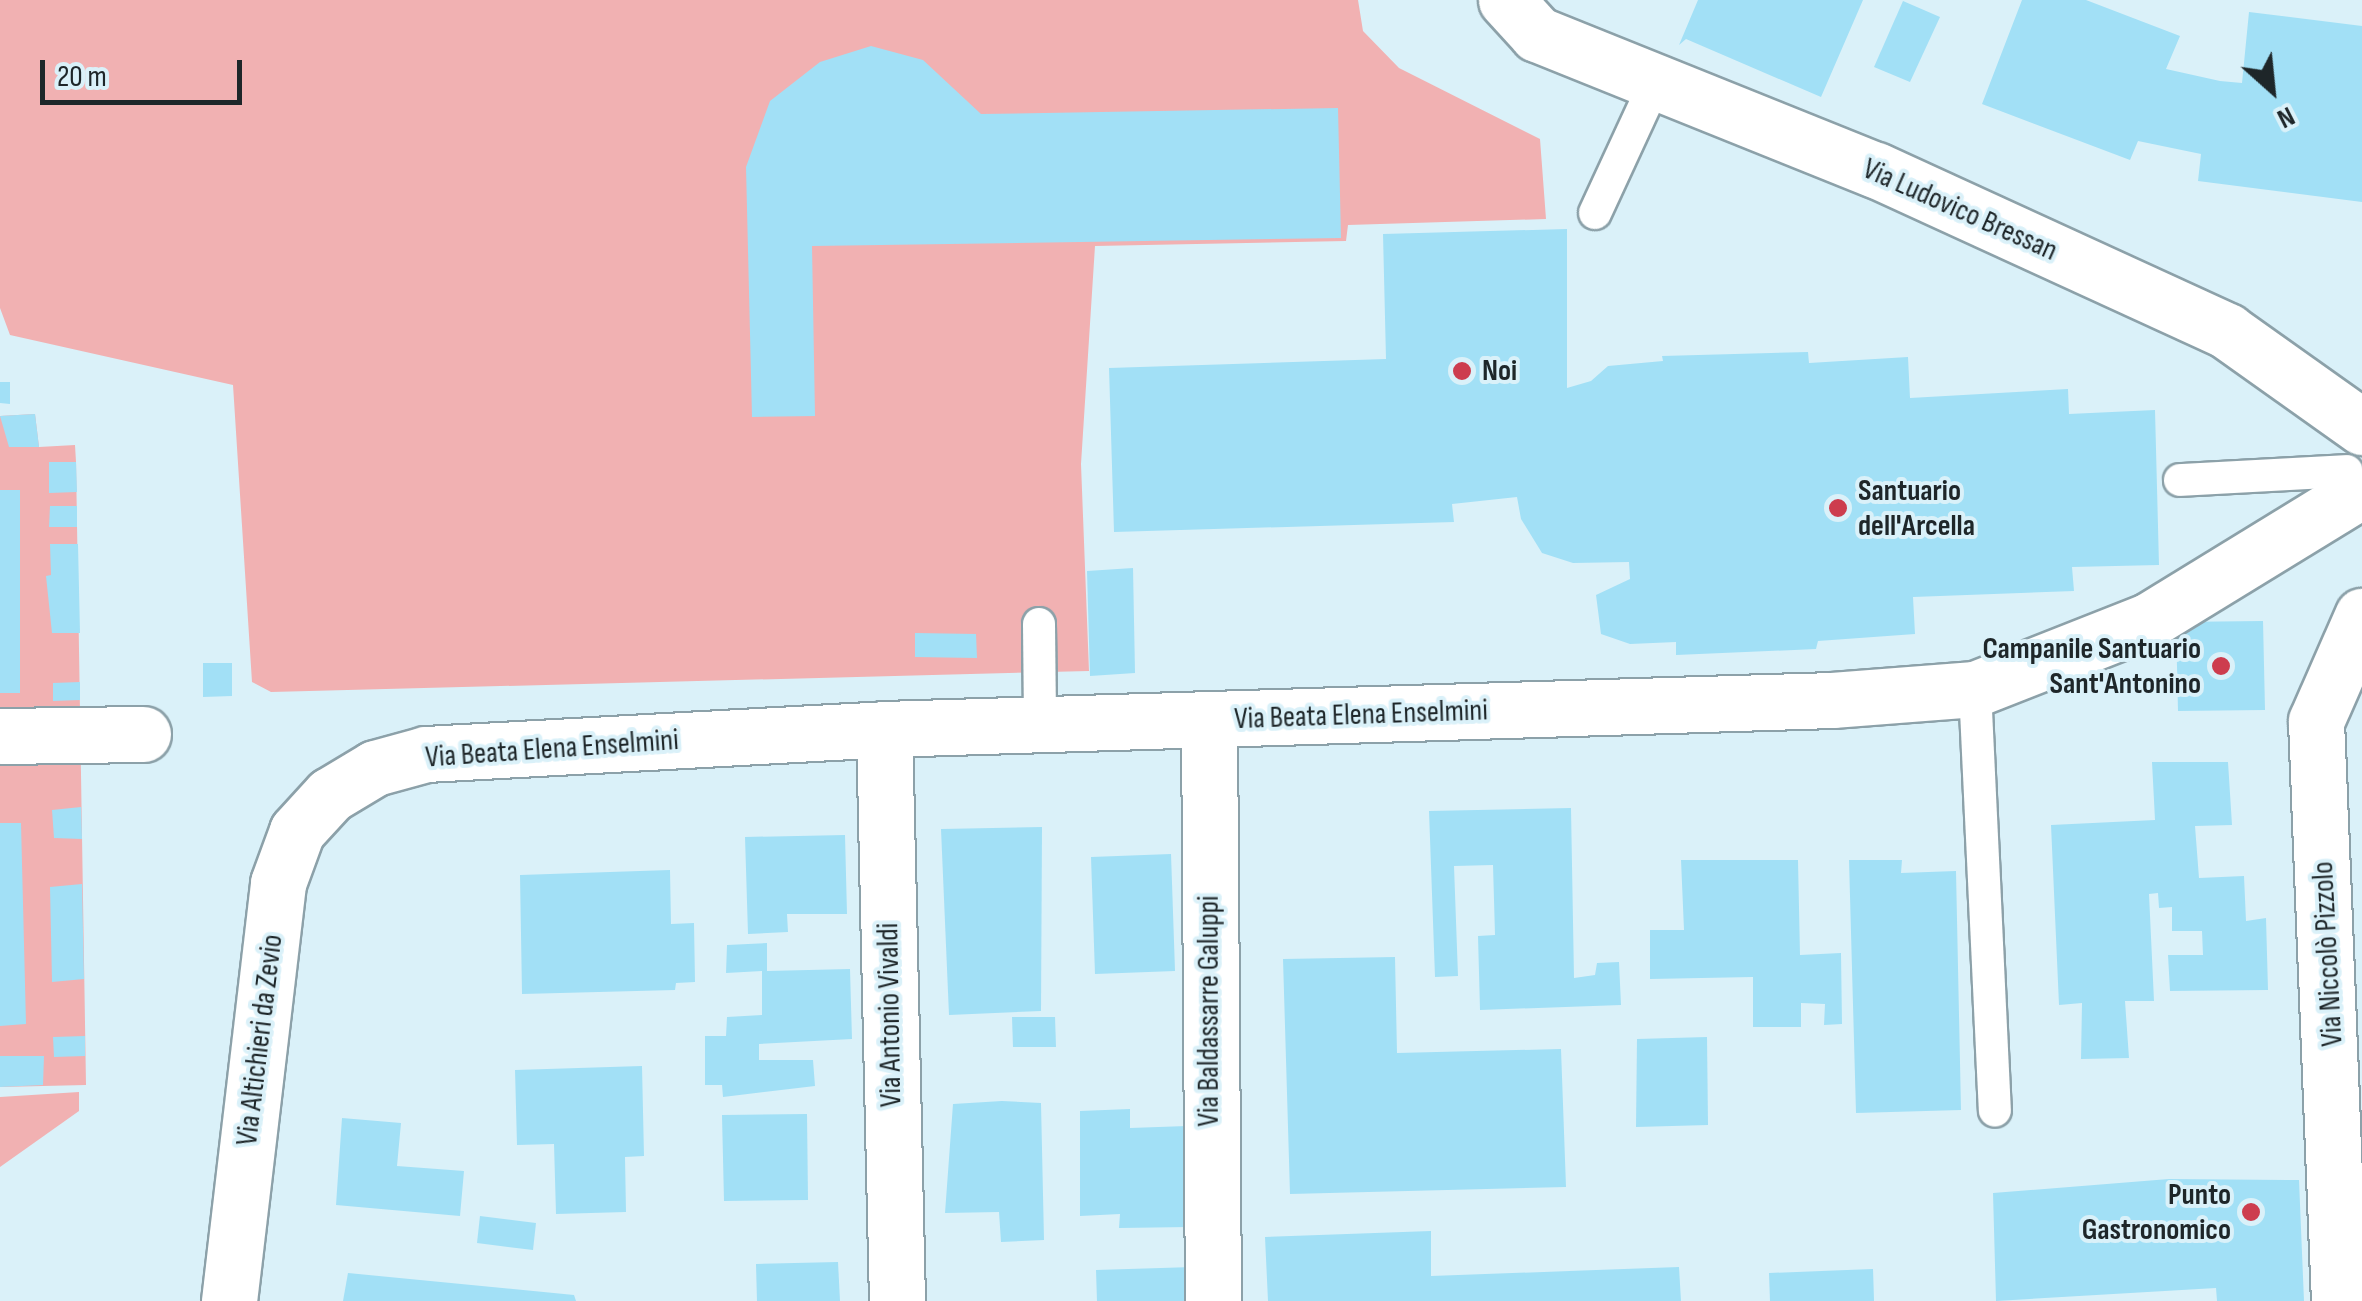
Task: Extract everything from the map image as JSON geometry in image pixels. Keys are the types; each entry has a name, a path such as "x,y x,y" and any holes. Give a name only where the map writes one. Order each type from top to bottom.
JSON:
{"street":[{"name":"Via Ludovico Bressan","path":"1522,17 1656,81 1876,170 2227,331 2357,466"},
{"name":"Via Beata Elena Enselmini","path":"330,795 375,768 426,754 884,729 1832,700 1975,689 2148,621 2255,560 2357,466"},
{"name":"Via Niccolò Pizzolo","path":"2340,1301 2347,1022 2316,722 2362,616"},
{"name":"Via Baldassarre Galuppi","path":"1209,720 1213,1301"},
{"name":"Via Antonio Vivaldi","path":"884,729 896,1301"},
{"path":"0,736 143,734"},
{"name":"Via Altichieri da Zevio","path":"229,1301 278,883 298,831 330,795"}],"lane":[{"path":"1595,213 1656,81"},
{"path":"2180,480 2357,466"},
{"path":"1038,624 1040,725"},
{"path":"1975,689 1995,1111"}],"shaded area":[{"path":"0,0 1358,0 1363,31 1399,68 1540,139 1546,219 1348,225 1346,241 1095,246 1081,464 1089,671 271,692 252,682 233,385 10,335 0,308"},
{"path":"35,414 39,447 75,445 86,1085 0,1087 0,416"},
{"path":"79,1092 79,1111 0,1167 0,1097"}],"building":[{"path":"1698,0 1863,0 1821,97 1686,39 1679,45"},
{"path":"2022,0 2086,0 2180,36 2166,69 2242,83 2249,12 2362,26 2362,202 2198,181 2201,154 2138,141 2130,160 1982,104"},
{"path":"1903,1 1940,17 1910,82 1874,67"},
{"path":"871,46 923,60 981,114 1338,108 1341,238 812,246 815,416 752,417 746,167 770,101 820,62"},
{"path":"1567,229 1567,388 1591,381 1608,366 1663,361 1662,356 1808,352 1809,363 1908,357 1910,398 2068,389 2069,414 2155,410 2159,565 2072,567 2074,591 1913,597 1915,634 1818,641 1816,649 1676,655 1676,642 1630,644 1601,634 1596,595 1630,579 1629,562 1573,563 1542,553 1521,519 1517,497 1452,504 1454,522 1114,532 1109,368 1386,359 1383,234"},
{"path":"0,382 10,382 10,404 0,403"},
{"path":"35,414 39,447 9,447 0,416"},
{"path":"49,462 76,462 77,492 49,493"},
{"path":"0,490 20,490 20,693 0,693"},
{"path":"50,506 77,506 77,527 49,527"},
{"path":"50,544 78,544 80,633 52,633 46,576 51,575"},
{"path":"1133,568 1135,673 1090,676 1087,571"},
{"name":"Campanile Santuario Sant'Antonino","path":"2263,621 2265,710 2178,711 2176,622"},
{"path":"915,633 976,634 977,658 915,657"},
{"path":"203,663 232,663 232,696 203,697"},
{"path":"80,682 80,700 53,701 53,683"},
{"path":"2152,762 2228,762 2232,825 2195,826 2199,878 2244,876 2246,921 2266,918 2268,990 2170,991 2168,955 2203,955 2202,931 2172,931 2172,907 2159,908 2158,893 2149,894 2154,1001 2125,1001 2129,1058 2081,1059 2082,1003 2059,1005 2051,825 2155,820"},
{"path":"81,807 82,839 54,838 52,810"},
{"path":"1571,808 1574,978 1595,975 1597,963 1619,962 1621,1005 1480,1010 1478,936 1495,935 1493,865 1454,866 1458,976 1435,977 1429,811"},
{"path":"0,823 21,823 26,1024 0,1026"},
{"path":"1042,827 1041,1011 949,1015 941,829"},
{"path":"845,835 847,914 787,914 788,932 748,934 745,837"},
{"path":"1171,854 1175,971 1095,974 1091,857"},
{"path":"1681,860 1798,860 1800,955 1841,953 1842,1024 1824,1025 1825,1004 1801,1003 1801,1027 1753,1027 1753,977 1650,979 1650,930 1684,930"},
{"path":"1849,860 1902,860 1901,873 1956,871 1961,1110 1856,1113"},
{"path":"670,870 671,924 694,923 695,982 676,983 675,990 522,994 520,875"},
{"path":"82,884 84,979 52,982 50,887"},
{"path":"767,943 767,971 850,969 852,1039 759,1044 759,1060 813,1060 815,1086 723,1097 722,1085 705,1085 705,1036 726,1036 727,1017 762,1015 762,971 726,973 727,945"},
{"path":"1395,957 1397,1053 1561,1049 1566,1187 1290,1194 1283,959"},
{"path":"1012,1017 1055,1017 1056,1047 1013,1047"},
{"path":"85,1036 85,1056 54,1057 53,1037"},
{"path":"1707,1037 1708,1125 1636,1127 1637,1039"},
{"path":"0,1056 44,1056 43,1085 0,1087"},
{"path":"642,1066 644,1156 625,1157 626,1212 556,1214 554,1144 517,1145 515,1070"},
{"path":"1041,1103 1044,1240 1001,1242 999,1212 945,1213 953,1104"},
{"path":"1130,1109 1130,1128 1187,1126 1189,1227 1119,1228 1120,1214 1080,1216 1080,1111"},
{"path":"807,1114 808,1200 724,1201 722,1115"},
{"path":"342,1118 401,1123 397,1166 464,1171 460,1216 336,1205"},
{"path":"2169,1179 2299,1180 2304,1301 2217,1301 2216,1288 1996,1301 1993,1193"},
{"path":"480,1216 536,1223 533,1250 477,1243"},
{"path":"1431,1231 1431,1276 1679,1267 1681,1301 1268,1301 1265,1237"},
{"path":"838,1262 840,1301 757,1301 756,1264"},
{"path":"1193,1267 1194,1301 1097,1301 1096,1270"},
{"path":"1873,1269 1874,1301 1770,1301 1769,1273"},
{"path":"348,1273 574,1295 576,1301 343,1301"}],"place":[{"name":"Noi","path":"1462,371"},
{"name":"Santuario dell'Arcella","path":"1838,508"},
{"name":"Campanile Santuario Sant'Antonino","path":"2221,666"},
{"name":"Punto Gastronomico","path":"2251,1212"}]}
